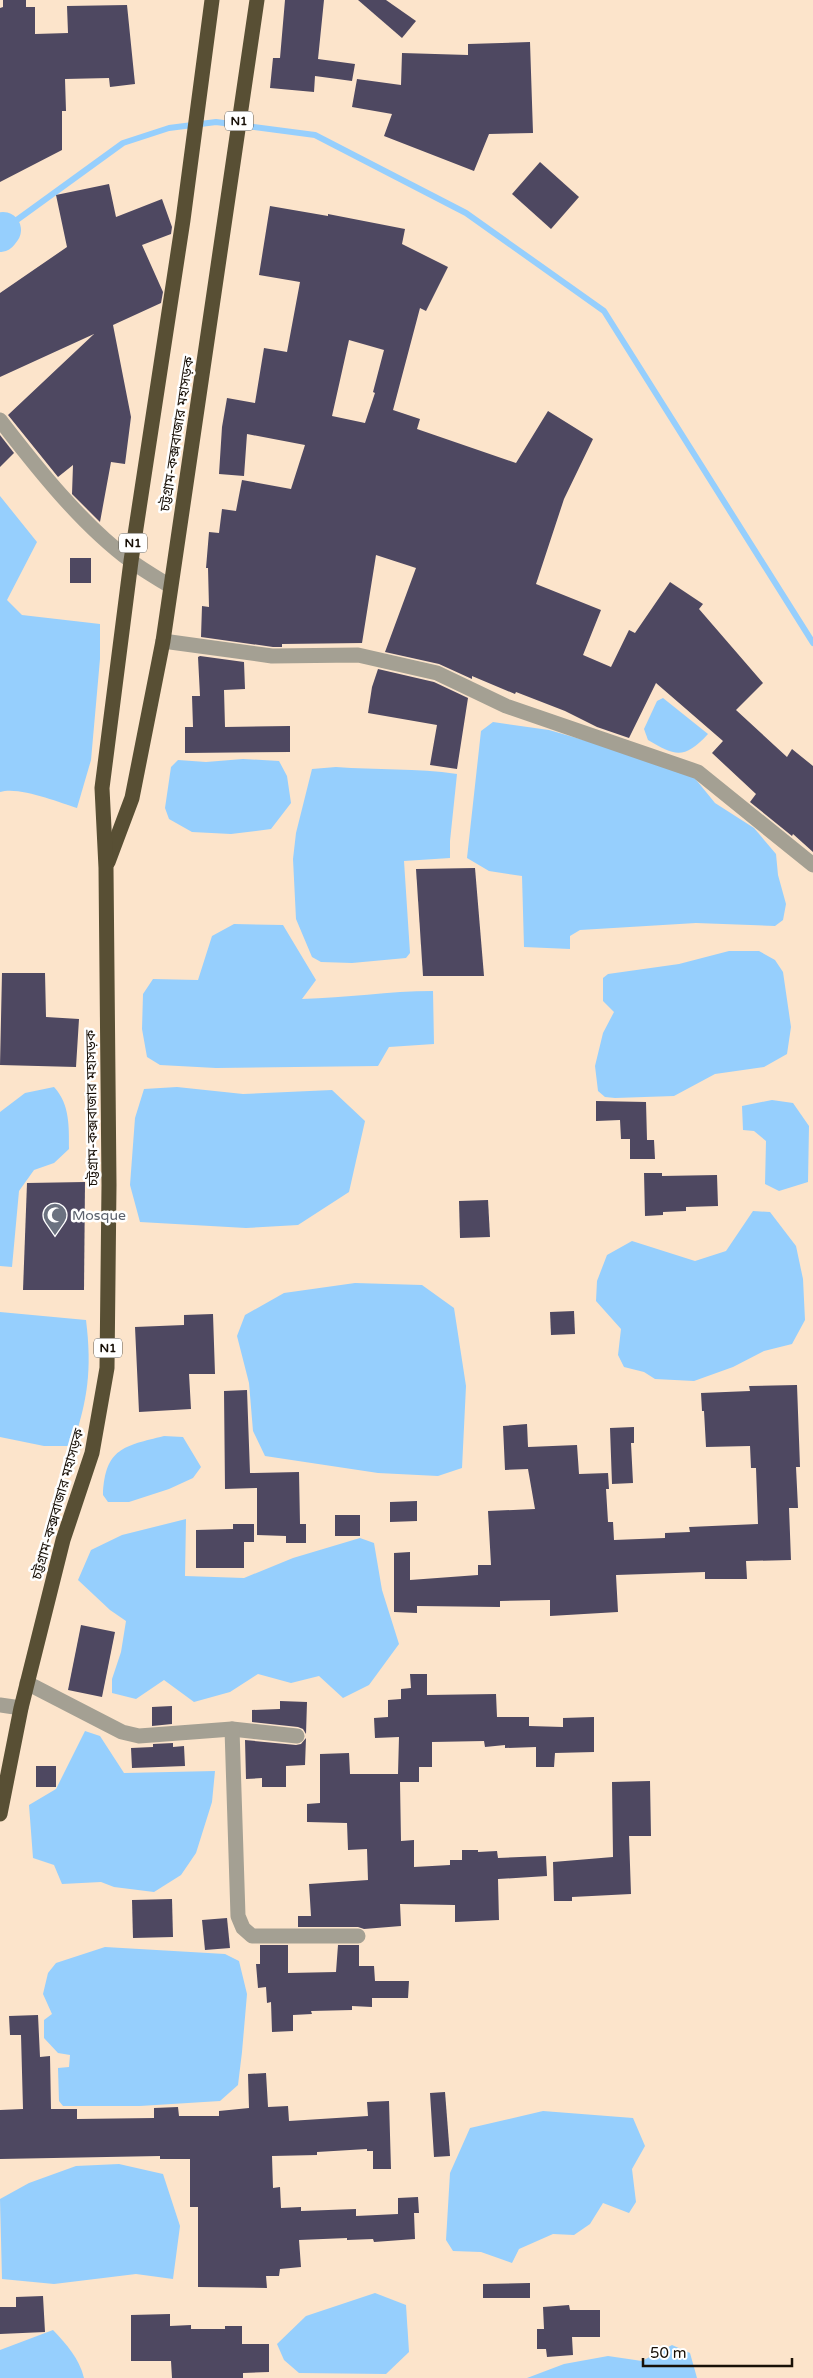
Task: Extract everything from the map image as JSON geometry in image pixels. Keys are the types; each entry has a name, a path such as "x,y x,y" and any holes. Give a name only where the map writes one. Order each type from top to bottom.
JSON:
{"highway":[{"name":"চট্টগ্রাম-কক্সবাজার মহাসড়ক","path":"0,1814 21,1708 63,1540 92,1453 107,1368 109,1175 106,868 102,788 131,561 183,220 211,5"},
{"name":"চট্টগ্রাম-কক্সবাজার মহাসড়ক","path":"106,868 132,798 163,641 256,7"}],"street":[{"path":"0,420 30,460 78,513 131,561 170,586"},
{"path":"163,641 272,656 358,654 437,673 506,706 698,772 813,865"},
{"path":"27,1683 122,1732 139,1736 232,1729 297,1736"},
{"path":"0,1705 21,1708"},
{"path":"232,1729 238,1916 243,1928 252,1936 358,1936"}],"water":[{"path":"0,496 37,542 7,600 22,615 100,624 100,659 91,760 77,808 28,793 17,791 0,792"},
{"path":"663,698 708,734 686,752 673,752 648,740 644,729 657,701"},
{"path":"493,722 549,730 625,752 693,776 715,803 754,828 776,854 778,875 786,904 783,920 775,926 696,923 580,930 570,936 570,949 524,947 522,876 489,871 467,858 481,731"},
{"path":"243,759 279,761 287,776 291,803 271,829 231,834 192,832 169,819 165,808 171,767 178,760 206,762"},
{"path":"336,767 457,774 450,858 404,861 410,953 406,958 352,963 321,962 312,957 296,919 293,859 296,833 312,769"},
{"path":"234,924 283,925 316,980 302,999 433,991 434,1044 389,1047 378,1066 216,1068 160,1065 147,1057 142,1029 143,994 153,979 198,980 212,936"},
{"path":"729,951 759,951 775,960 783,972 791,1027 787,1054 764,1067 715,1074 674,1096 615,1098 605,1097 598,1091 595,1066 603,1033 614,1012 603,1001 603,978 608,974 679,964"},
{"path":"54,1087 63,1101 68,1116 69,1149 54,1163 34,1170 19,1191 12,1267 0,1266 0,1112 25,1093"},
{"path":"177,1087 243,1094 332,1090 365,1121 349,1192 298,1225 246,1228 140,1222 130,1185 135,1118 144,1089"},
{"path":"772,1100 793,1103 809,1126 808,1182 779,1191 765,1184 766,1141 754,1131 743,1130 742,1106"},
{"path":"753,1211 770,1212 796,1246 803,1279 805,1320 792,1344 764,1351 733,1367 694,1381 655,1379 644,1372 624,1367 618,1355 621,1329 596,1301 597,1281 607,1255 632,1241 695,1261 726,1251"},
{"path":"355,1283 422,1285 454,1308 466,1386 462,1468 438,1476 378,1473 265,1456 253,1431 249,1383 237,1336 245,1315 284,1293"},
{"path":"0,1312 86,1320 89,1354 87,1384 82,1414 72,1446 44,1446 0,1437"},
{"path":"164,1436 183,1437 201,1467 193,1478 169,1489 129,1502 108,1502 103,1495 108,1467 113,1458 128,1447"},
{"path":"186,1519 185,1576 244,1578 293,1558 360,1538 374,1543 382,1590 399,1644 369,1685 343,1698 319,1676 291,1683 258,1674 230,1692 194,1702 164,1680 136,1699 112,1693 112,1679 121,1652 126,1621 110,1610 78,1580 91,1550 122,1535"},
{"path":"85,1731 100,1736 124,1773 215,1771 212,1802 196,1853 181,1875 154,1892 114,1887 101,1882 62,1884 54,1865 33,1858 29,1805 56,1789"},
{"path":"105,1947 225,1954 239,1961 247,1994 238,2085 220,2101 140,2106 63,2106 59,2101 58,2068 69,2067 70,2055 58,2053 44,2038 44,2020 52,2014 43,1994 48,1973 56,1963"},
{"path":"543,2111 633,2118 645,2146 632,2169 636,2202 629,2213 603,2203 590,2224 574,2235 553,2234 519,2249 512,2263 481,2252 453,2251 446,2240 450,2173 470,2128"},
{"path":"119,2164 163,2174 180,2226 173,2279 136,2274 54,2284 2,2279 0,2199 29,2183 76,2166"},
{"path":"375,2293 406,2305 409,2352 386,2374 299,2373 284,2360 277,2344 306,2316"},
{"path":"53,2330 76,2358 84,2378 0,2378 0,2350"},
{"path":"672,2345 690,2353 697,2378 527,2378 564,2364 608,2356 642,2361"}],"building":[{"path":"3,0 26,0 26,7 35,7 35,34 68,33 67,6 127,5 135,84 110,87 109,78 65,79 66,111 62,111 62,150 0,182 0,8 3,7"},
{"path":"285,0 324,0 318,59 355,64 352,81 315,76 314,92 270,88 273,58 280,58"},
{"path":"358,0 386,0 416,21 402,38"},
{"path":"530,42 533,133 489,134 474,171 384,136 392,114 352,107 357,79 401,85 402,53 468,55 468,44"},
{"path":"540,162 579,197 551,229 512,194"},
{"path":"109,184 116,217 162,199 172,227 171,234 142,245 163,292 161,303 113,325 131,417 125,464 111,462 100,522 72,494 73,465 58,477 8,415 94,334 0,377 0,293 67,247 56,195"},
{"path":"270,206 328,216 328,214 405,229 402,244 448,267 426,311 420,308 393,410 420,419 417,429 516,463 548,411 593,439 564,499 536,584 601,610 583,655 611,667 629,630 635,633 670,582 703,604 699,609 763,683 736,710 787,757 792,749 813,766 813,852 793,834 792,836 750,802 756,794 712,753 723,741 656,683 629,738 597,727 565,711 516,692 515,694 472,676 472,679 439,664 385,652 416,568 376,555 362,643 282,644 282,647 273,647 201,637 202,606 209,607 208,568 206,568 209,532 219,533 222,509 236,511 242,480 291,489 305,445 247,434 244,476 219,474 222,427 227,398 255,403 264,348 287,352 300,282 259,275","holes":["349,340 384,350 373,392 375,393 365,423 332,416"]},
{"path":"0,435 14,453 0,467"},
{"path":"70,558 91,558 91,583 70,583"},
{"path":"198,657 244,662 245,689 224,690 225,727 290,726 290,752 185,753 185,727 193,727 192,696 200,696"},
{"path":"378,669 434,682 468,698 457,769 430,765 437,725 368,713 372,687"},
{"path":"475,868 484,976 423,976 416,869"},
{"path":"2,973 45,973 46,1017 79,1019 76,1067 0,1065"},
{"path":"596,1101 646,1102 647,1140 654,1140 655,1159 630,1159 630,1139 621,1139 620,1120 596,1121"},
{"path":"644,1173 662,1173 662,1176 717,1175 718,1206 686,1207 686,1211 663,1212 663,1215 645,1216"},
{"name":"Mosque","path":"85,1182 84,1290 23,1290 27,1183"},
{"path":"488,1200 490,1237 460,1238 459,1201"},
{"path":"574,1311 575,1334 551,1335 550,1312"},
{"path":"213,1314 215,1374 189,1374 191,1409 139,1412 135,1327 184,1325 184,1315"},
{"path":"797,1385 800,1467 796,1467 798,1508 789,1508 791,1560 746,1561 747,1579 705,1579 705,1572 616,1575 618,1612 550,1616 550,1600 500,1601 500,1607 417,1606 417,1613 394,1612 394,1553 410,1552 410,1580 478,1575 478,1565 491,1565 488,1511 535,1509 528,1469 505,1470 503,1426 527,1424 528,1447 577,1445 579,1474 608,1473 609,1489 606,1489 608,1522 613,1522 614,1540 665,1538 665,1533 690,1532 689,1527 758,1524 756,1468 751,1468 750,1446 706,1447 701,1393 750,1391 749,1386"},
{"path":"247,1390 250,1473 299,1472 300,1524 306,1524 306,1543 286,1543 286,1536 257,1535 257,1488 225,1489 224,1391"},
{"path":"634,1427 634,1443 631,1443 633,1483 612,1484 610,1428"},
{"path":"417,1501 417,1521 390,1522 390,1502"},
{"path":"335,1515 360,1515 360,1536 335,1536"},
{"path":"233,1524 254,1524 254,1542 244,1542 244,1568 196,1568 196,1530 233,1529"},
{"path":"81,1625 115,1632 102,1697 68,1690"},
{"path":"410,1674 427,1674 427,1695 496,1694 497,1717 529,1717 529,1726 563,1727 563,1718 594,1717 594,1752 555,1753 554,1767 536,1767 536,1747 505,1748 505,1745 485,1747 484,1741 432,1742 432,1767 419,1767 419,1782 400,1782 401,1841 414,1840 414,1867 450,1865 450,1860 462,1860 462,1850 478,1850 478,1852 497,1851 498,1858 546,1856 547,1876 498,1879 499,1920 455,1922 455,1905 400,1904 401,1926 364,1929 358,1927 298,1927 298,1916 311,1916 309,1884 368,1880 367,1849 348,1850 347,1823 307,1822 307,1804 320,1803 320,1754 349,1753 350,1774 398,1774 399,1737 375,1738 374,1718 388,1717 388,1700 401,1699 401,1689 411,1688"},
{"path":"280,1701 307,1702 306,1734 303,1729 298,1727 252,1722 252,1710 280,1709"},
{"path":"172,1706 172,1724 152,1726 152,1707"},
{"path":"306,1738 305,1765 286,1766 286,1787 262,1787 262,1778 246,1779 245,1740 296,1745 301,1744"},
{"path":"173,1743 173,1747 184,1746 185,1766 132,1768 131,1748 153,1747 153,1744"},
{"path":"36,1766 56,1766 56,1787 36,1787"},
{"path":"650,1781 651,1836 629,1836 631,1894 572,1897 572,1901 554,1901 553,1862 613,1857 612,1782"},
{"path":"172,1899 173,1937 133,1938 132,1900"},
{"path":"227,1918 230,1948 205,1950 202,1920"},
{"path":"260,1945 288,1945 288,1973 336,1972 338,1945 359,1945 359,1966 374,1966 375,1981 409,1981 408,1998 372,1998 372,2007 352,2006 352,2010 311,2011 312,2014 293,2015 293,2031 272,2032 271,2002 267,2003 266,1987 258,1988 256,1964 260,1964"},
{"path":"38,2015 40,2057 50,2056 51,2109 77,2109 77,2119 154,2118 154,2108 178,2107 179,2116 219,2116 219,2111 249,2108 248,2074 266,2073 268,2107 288,2106 289,2121 368,2116 367,2102 389,2101 391,2169 373,2169 373,2151 367,2151 367,2149 317,2152 317,2155 272,2156 273,2188 280,2187 281,2208 301,2207 301,2211 356,2209 356,2216 398,2214 398,2198 418,2197 419,2213 414,2213 415,2239 374,2242 373,2239 347,2240 347,2238 299,2240 301,2267 280,2269 279,2276 266,2276 267,2288 198,2287 198,2207 190,2207 190,2159 160,2159 160,2156 0,2159 0,2110 23,2109 21,2035 10,2035 9,2016"},
{"path":"445,2092 450,2156 434,2157 430,2093"},
{"path":"530,2283 530,2298 483,2298 483,2284"},
{"path":"43,2296 45,2332 0,2334 0,2307 16,2307 16,2297"},
{"path":"569,2305 570,2310 600,2310 600,2337 572,2337 573,2355 547,2357 546,2349 537,2349 537,2329 544,2329 543,2307"},
{"path":"170,2314 170,2326 191,2325 191,2329 225,2329 225,2326 242,2326 242,2344 269,2344 269,2372 243,2373 243,2378 172,2378 171,2361 131,2361 131,2315"}],"waterway":[{"path":"3,230 123,143 169,128 216,122 315,135 466,213 604,311 813,643"},
{"path":"0,234 3,230"}],"place":[{"name":"Mosque","path":"55,1236"}]}
